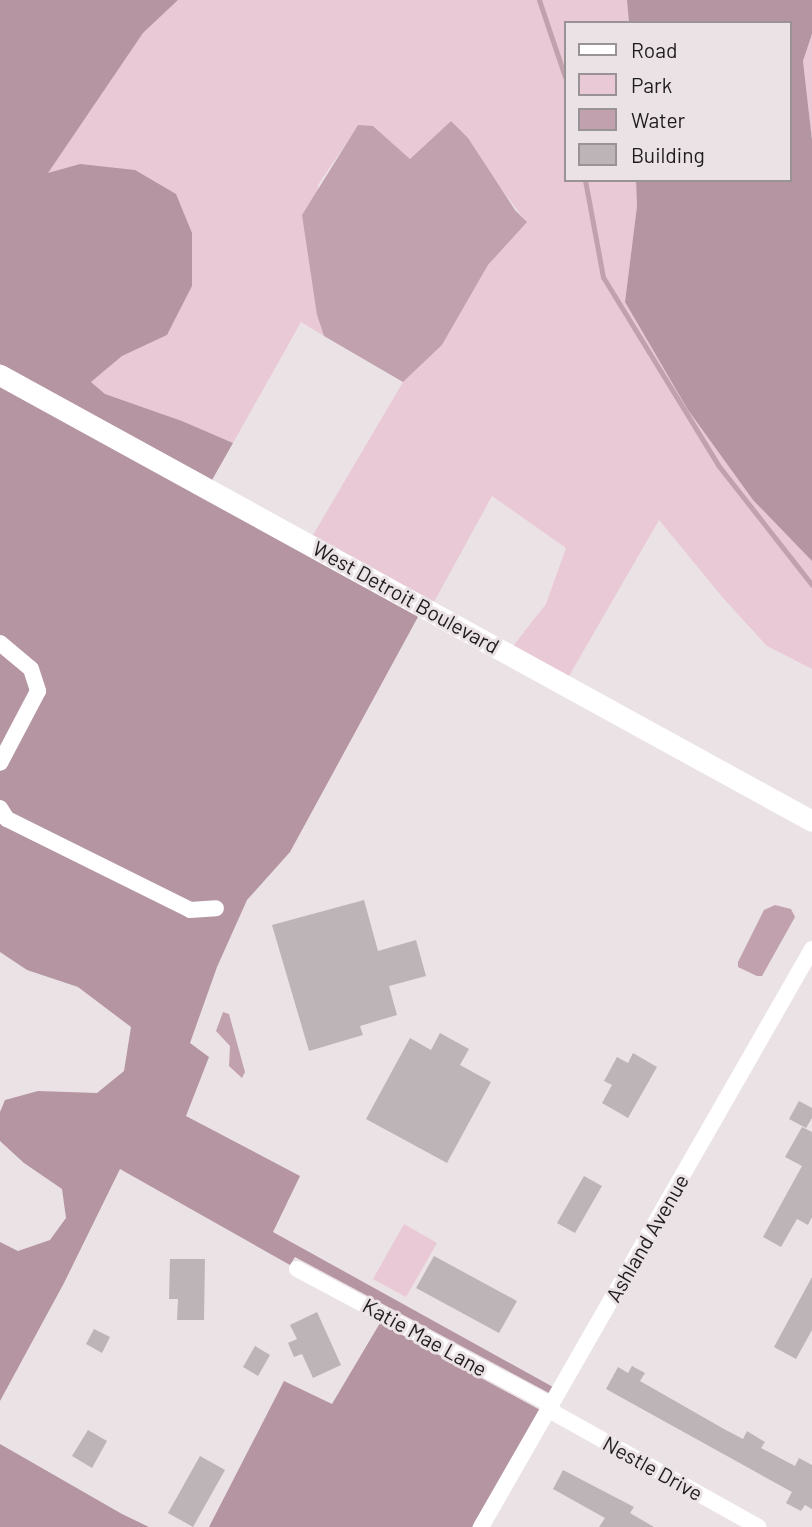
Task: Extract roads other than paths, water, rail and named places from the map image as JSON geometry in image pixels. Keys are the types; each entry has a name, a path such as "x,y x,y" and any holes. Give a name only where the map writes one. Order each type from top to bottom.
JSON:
{"street":[{"name":"West Detroit Boulevard","path":"0,375 812,821"},
{"path":"0,643 31,669 38,691 0,763"},
{"path":"0,808 7,818 190,910 216,908"},
{"name":"Ashland Avenue","path":"481,1527 812,949"},
{"name":"Katie Mae Lane","path":"297,1269 551,1408"},
{"name":"Nestle Drive","path":"551,1408 758,1527"}],"water":[{"path":"451,121 468,138 515,210 527,222 488,265 442,345 403,382 324,336 317,315 302,215 358,125 373,126 410,159"},
{"path":"775,905 791,909 795,917 762,976 757,976 738,967 738,962 764,910"},
{"path":"223,1012 229,1014 245,1072 242,1078 229,1066 230,1046 216,1031"}],"waterway":[{"path":"539,0 564,74"},
{"path":"585,182 603,277 718,465 812,585"}]}
